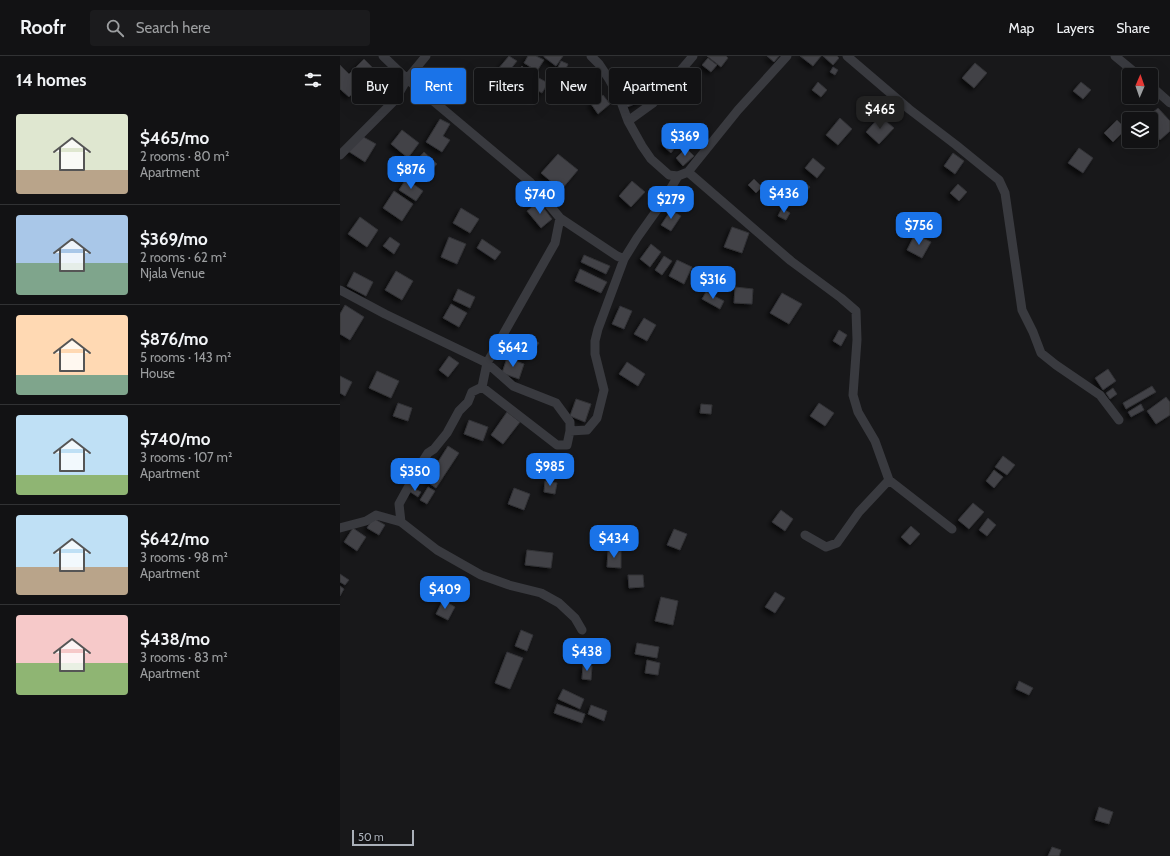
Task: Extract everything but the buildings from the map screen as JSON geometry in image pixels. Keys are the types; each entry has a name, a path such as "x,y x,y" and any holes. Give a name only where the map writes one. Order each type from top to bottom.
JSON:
{"street":[{"path":"383,56 406,79 530,182 560,218 617,256 624,259"},
{"path":"340,155 395,100 406,79 426,56"},
{"path":"628,121 652,104 693,56"},
{"path":"593,57 609,79 628,121 651,159 669,175 678,176 688,172 738,110 787,56"},
{"path":"847,56 909,109 999,180 1005,193 1022,310 1041,353 1100,395 1119,420"},
{"path":"1115,56 1130,68"},
{"path":"1158,92 1170,103"},
{"path":"688,172 791,260 856,311 857,340 853,395 858,412 875,441 889,480 952,529"},
{"path":"570,431 588,430 598,418 604,390 600,370 594,354 598,329 624,259 664,200 678,176"},
{"path":"401,522 399,504 428,453 434,449 447,432 459,412 468,402 472,392 482,386 488,362 554,243 560,218"},
{"path":"340,290 385,314 488,362 513,386 556,403 570,422 567,445 557,445 482,386"},
{"path":"805,535 826,547 837,543 858,512 889,480"},
{"path":"340,528 366,521 376,515 401,522 437,550 481,574 509,585 541,593 559,603 575,618 582,630"}]}
